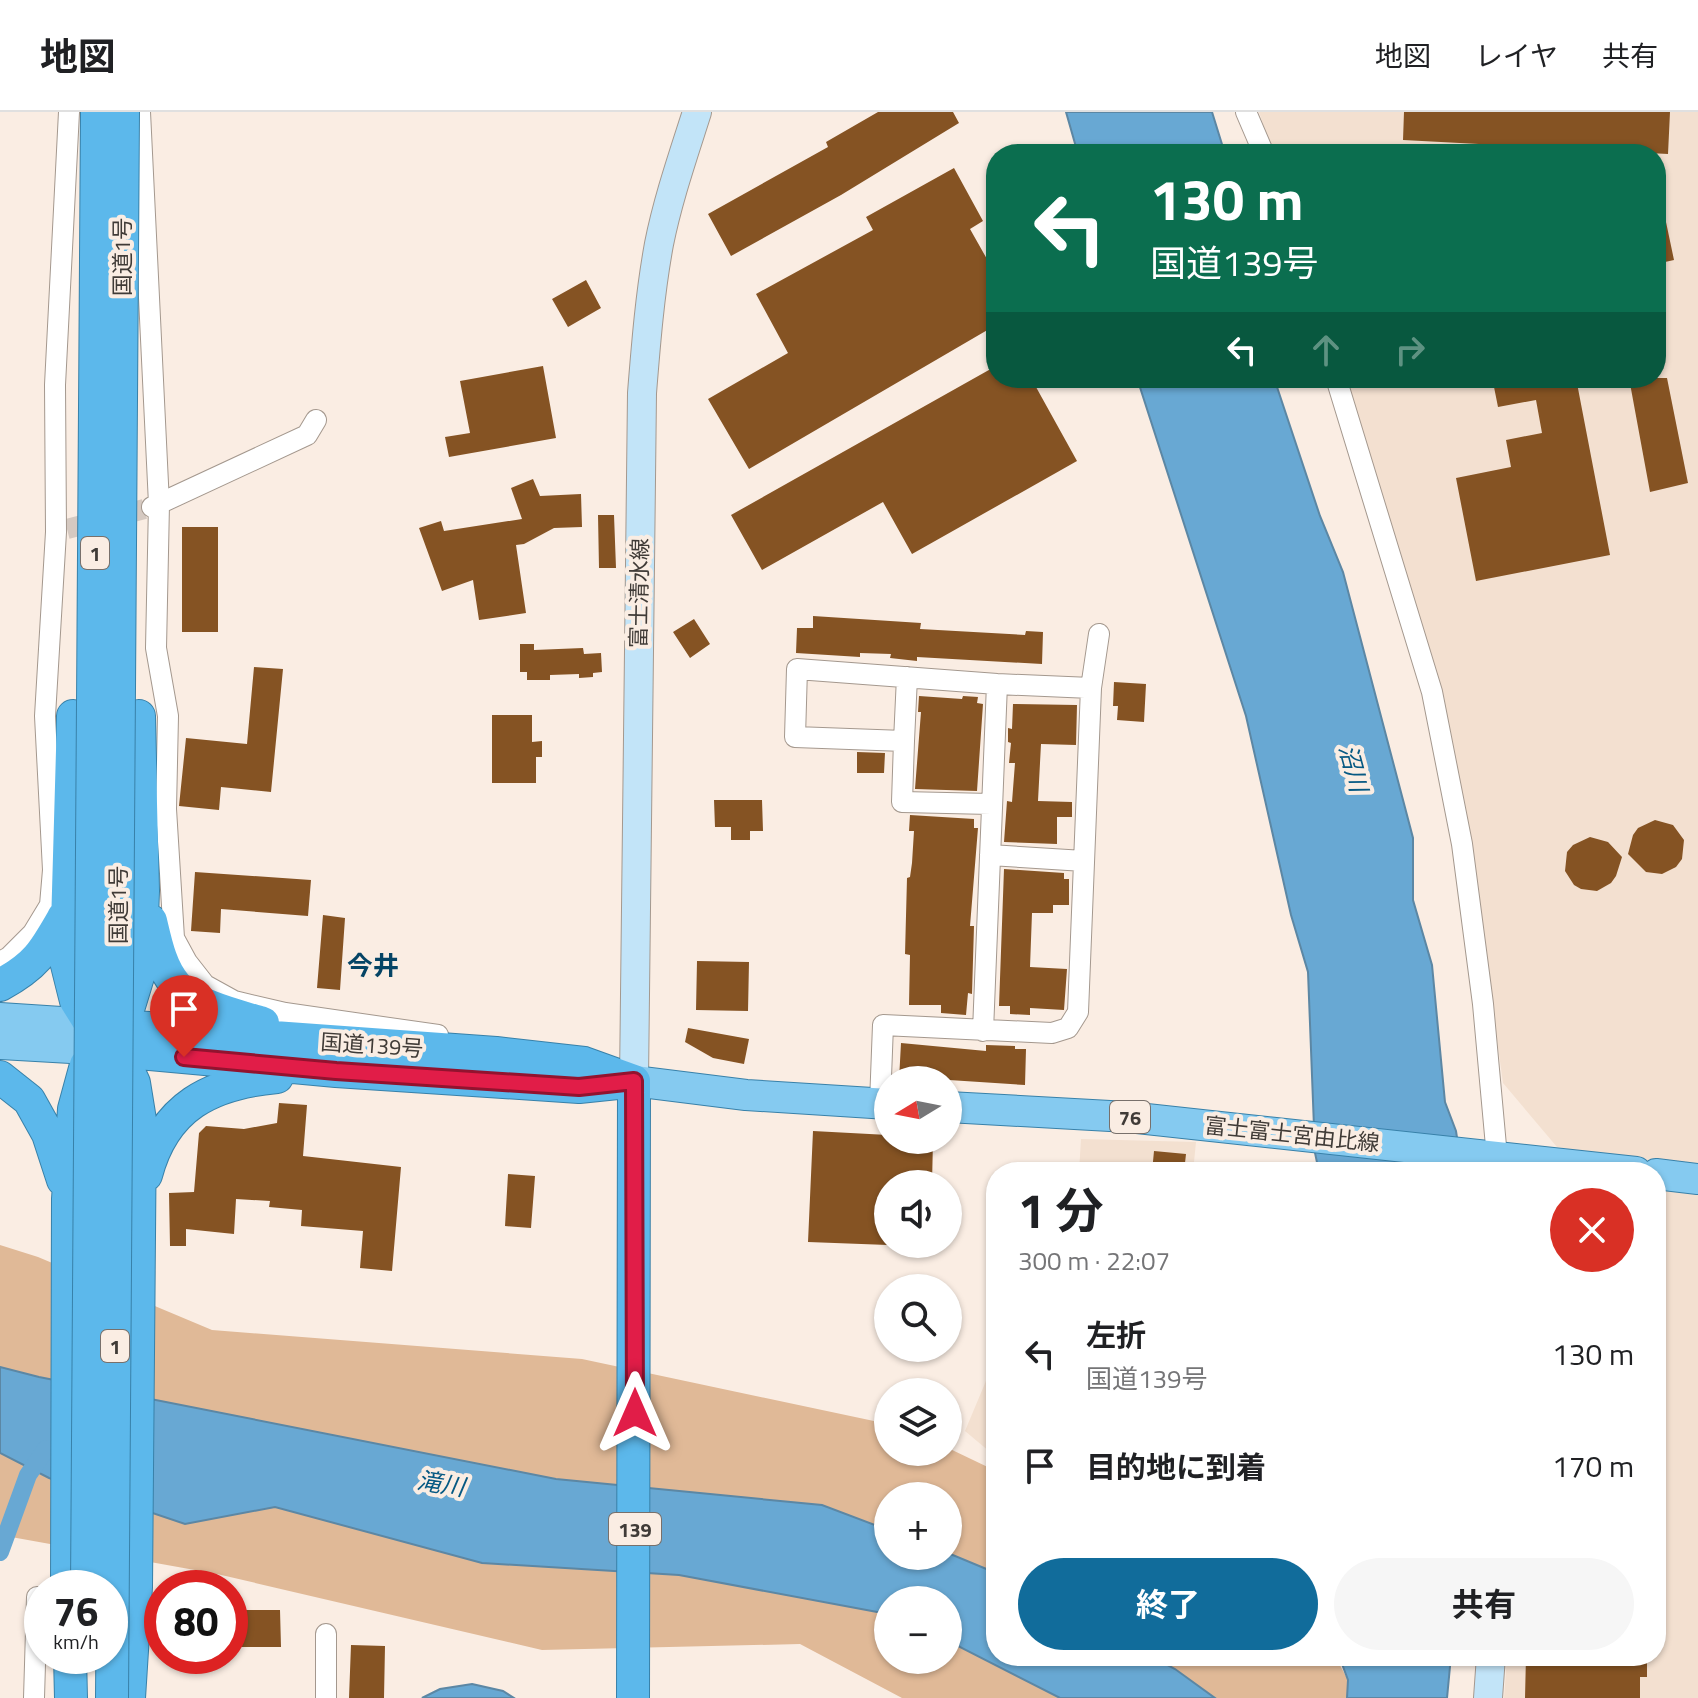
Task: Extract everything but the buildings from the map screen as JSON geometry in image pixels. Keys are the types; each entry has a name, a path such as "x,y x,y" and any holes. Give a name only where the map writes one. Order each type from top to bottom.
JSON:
{"highway":[{"name":"1","path":"90,112 81,197 66,961 76,1001 106,1038 134,1083 140,1120 136,1587 129,1698"},
{"name":"国道1号","path":"87,1570 97,112"},
{"name":"1","path":"53,1570 74,1109 83,1071 129,1006 140,970 143,891 139,716 140,354 125,112"},
{"name":"国道1号","path":"112,1698 125,112"},
{"name":"1","path":"143,891 160,957 177,987 214,1009 339,1057"},
{"name":"1","path":"0,985 21,974 43,954 67,911"},
{"name":"国道139号","path":"106,1038 339,1057 579,1087 634,1081"},
{"name":"国道139号","path":"339,1057 496,1053 584,1063 634,1081"},
{"name":"1","path":"140,1199 150,1162 164,1132 184,1108 212,1090 339,1057"},
{"name":"1","path":"0,1077 29,1100 48,1134 68,1199"},
{"name":"139","path":"633,1698 634,1081"},
{"path":"70,1674 71,1698"},
{"path":"86,1674 86,1698"}],"main road":[{"name":"富士清水線","path":"634,1081 642,393 659,244 697,112"},
{"path":"0,1018 106,1038"},
{"path":"0,1044 106,1038"},
{"path":"634,1081 746,1095 874,1102"},
{"name":"富士富士宮由比線","path":"962,1108 1128,1117 1311,1136 1493,1161"},
{"path":"1666,1175 1698,1179"},
{"path":"1488,1698 1490,1666"}],"street":[{"path":"0,962 33,933 50,905 53,870 45,716 61,530 55,385 69,112"},
{"path":"140,112 155,506 156,648 168,716 166,809 174,938 205,985 234,1001 285,1013 461,1038 496,1053"},
{"path":"1246,112 1260,144"},
{"path":"1339,388 1432,692 1462,844 1483,1004 1493,1161"},
{"path":"155,506 307,435 316,420"},
{"path":"884,1066 883,1025 1052,1033 1068,1028 1078,1012 1091,688 1099,634"},
{"path":"904,741 795,737 797,669 1091,688"},
{"path":"907,677 902,802 991,804"},
{"path":"983,1031 997,684"},
{"path":"990,855 1084,861"},
{"path":"326,1634 326,1698"},
{"path":"34,1698 38,1674"}],"shaded area":[{"path":"1259,112 1698,112 1698,1172 1666,1166 1666,1162 1642,1162 1557,1147 1503,1083 1472,859 1345,388 1666,388 1666,144 1270,144"},
{"path":"1081,1139 1196,1142 1194,1162 1080,1162"},
{"path":"1666,1186 1698,1189 1698,1698 1504,1698 1506,1666 1666,1666"},
{"path":"0,1245 38,1257 212,1330 582,1359 874,1421 874,1466 962,1466 962,1455 986,1466 986,1666 1340,1666 1348,1680 1347,1698 902,1698 800,1644 542,1650 248,1581 248,1570 195,1570 0,1535"},
{"path":"986,1381 986,1449 965,1431"}],"water":[{"path":"1066,112 1212,112 1222,144 1075,144"},
{"name":"沼川","path":"1140,388 1277,388 1320,516 1343,572 1413,838 1413,900 1432,965 1445,1102 1456,1131 1458,1162 1317,1162 1308,972 1291,915 1246,716"},
{"name":"滝川","path":"0,1367 556,1479 822,1505 874,1525 874,1570 962,1570 962,1559 986,1569 986,1660 962,1648 962,1586 874,1586 874,1611 679,1575 482,1563 275,1507 185,1524 49,1478 0,1453"},
{"path":"997,1666 1169,1666 1215,1698 1060,1698"},
{"path":"1343,1666 1450,1666 1447,1698 1347,1698 1348,1680"},
{"path":"472,1684 503,1691 514,1698 422,1698 440,1689"}],"waterway":[{"path":"0,1552 28,1475 46,1449"}],"tunnel":[{"path":"67,529 152,507"}],"district":[{"name":"今井","path":"373,965"}],"route":[{"path":"184,1057 336,1071 579,1087 634,1081 635,1413"}]}
